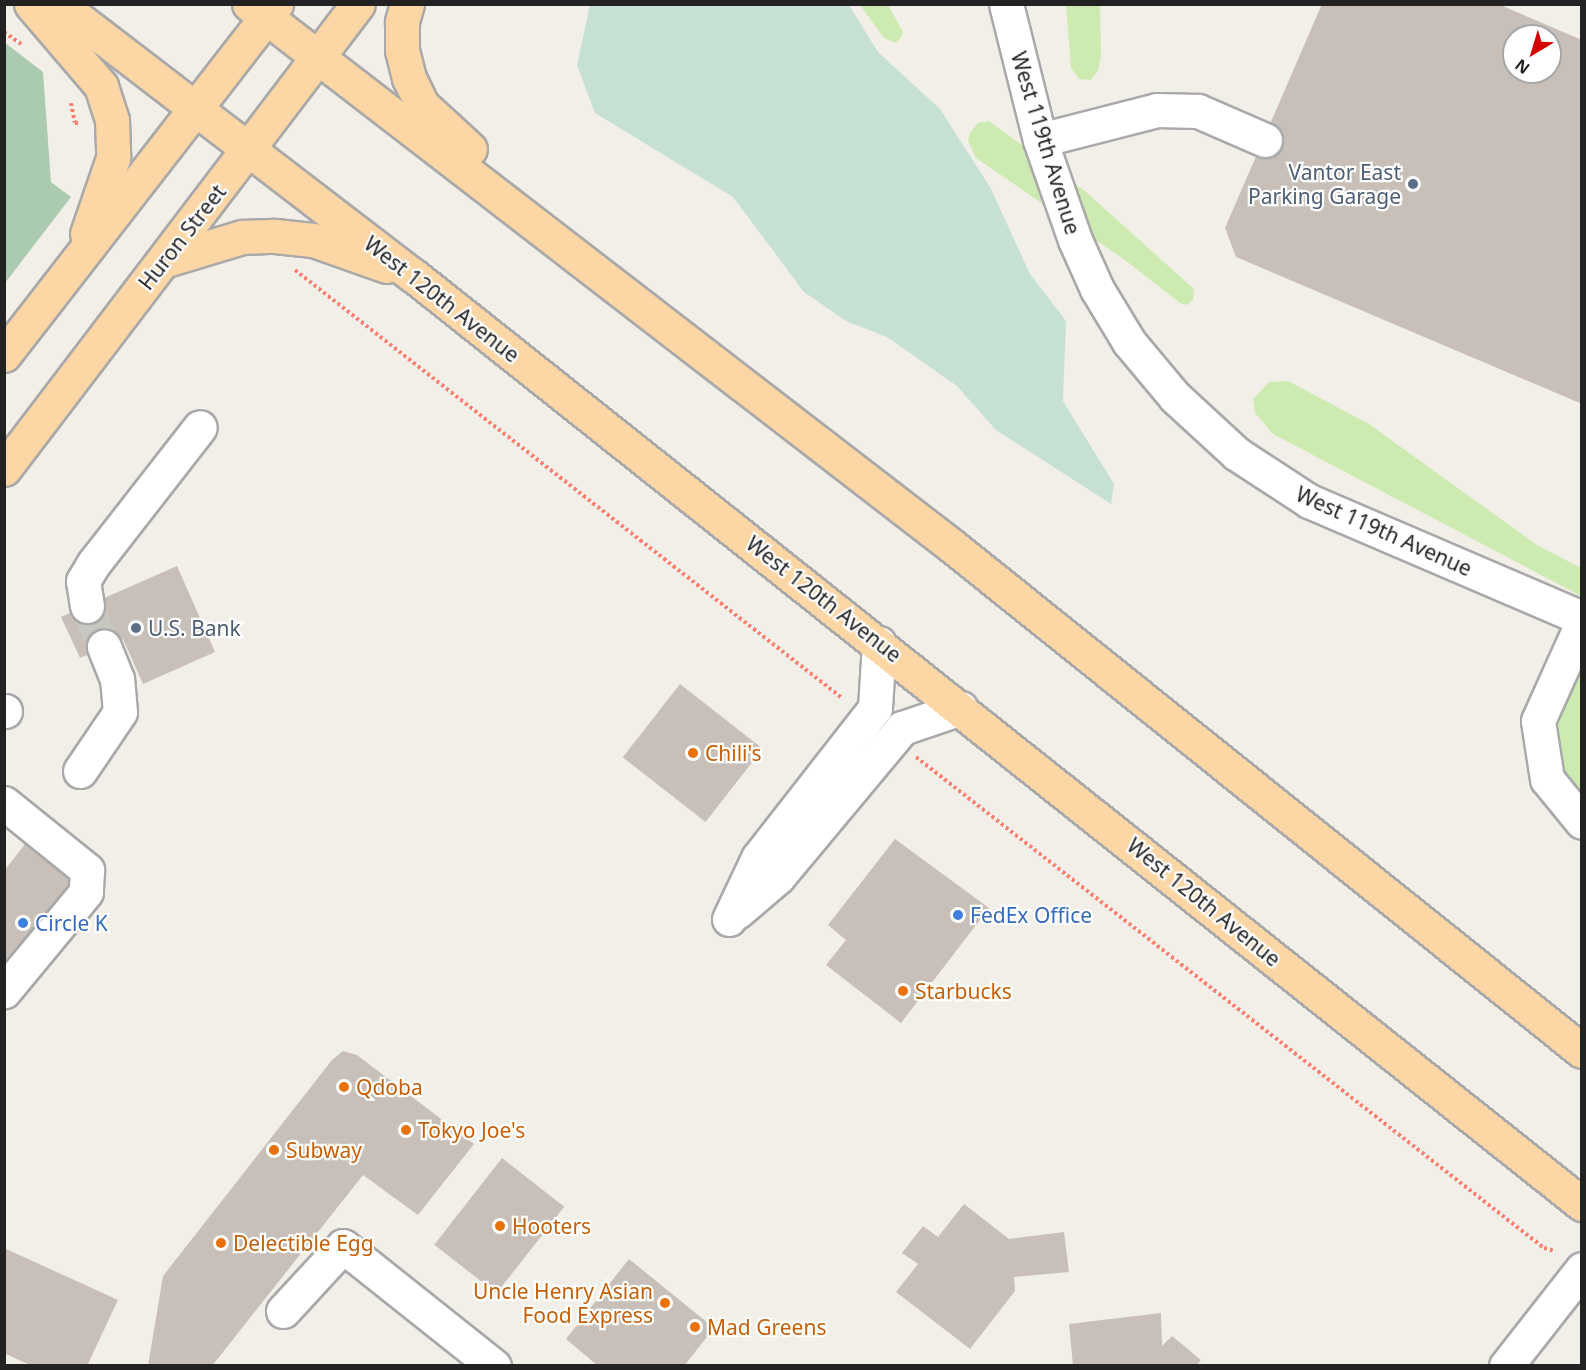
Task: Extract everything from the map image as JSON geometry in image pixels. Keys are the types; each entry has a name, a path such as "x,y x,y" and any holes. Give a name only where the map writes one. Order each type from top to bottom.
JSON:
{"main road":[{"path":"31,4 101,86 112,120 113,158 79,259"},
{"name":"West 120th Avenue","path":"59,4 414,276 961,708 1581,1204"},
{"name":"Huron Street","path":"4,469 250,149 358,4"},
{"path":"407,4 402,22 402,50 409,78 422,105 524,193 626,296"},
{"path":"4,354 195,109 264,9 319,57 952,546 1581,1051"},
{"path":"163,261 242,237 275,236 313,240 414,276"}],"street":[{"name":"West 119th Avenue","path":"1006,4 1040,140 1075,240 1097,289 1129,342 1175,397 1237,454 1309,501 1581,618"},
{"path":"1040,140 1157,110 1198,111 1265,140"},
{"path":"87,606 83,581 94,563 200,427"},
{"path":"1581,623 1538,722 1547,779 1581,822"},
{"path":"879,643 874,708 758,858 729,919 778,877 902,728 961,708"},
{"path":"80,771 120,712 117,679 104,647"},
{"path":"4,803 87,870 86,892 4,991"},
{"path":"283,1311 343,1246 494,1365"},
{"path":"1506,1365 1581,1269"}],"green space":[{"path":"590,5 849,5 878,52 940,109 990,187 1030,274 1066,321 1063,401 1114,484 1111,504 996,430 957,386 887,337 846,321 804,292 733,197 595,113 577,65"},
{"path":"860,5 888,5 903,32 901,38 896,43 884,38"},
{"path":"1066,5 1100,5 1101,55 1098,71 1091,80 1079,79 1071,68"},
{"path":"4,42 43,72 51,182 71,197 5,283"},
{"path":"989,121 1086,192 1194,289 1193,300 1187,305 1180,303 1125,260 976,158 968,141 970,133 978,123"},
{"path":"1288,381 1369,424 1537,545 1581,568 1581,596 1273,434 1255,413 1253,399 1269,382"},
{"path":"1581,664 1581,808 1556,766 1554,727"}],"building":[{"name":"Vantor East Parking Garage","path":"1322,4 1498,4 1545,24 1502,24 1502,84 1562,84 1562,31 1582,40 1582,404 1236,257 1225,228"},
{"name":"U.S. Bank","path":"177,566 215,652 143,684 123,639 80,658 61,617"},
{"name":"Chili's","path":"680,684 763,749 705,822 623,757"},
{"name":"Circle K","path":"29,839 77,876 4,969 4,871"},
{"path":"895,839 989,908 901,1023 826,965 846,940 828,925"},
{"path":"343,1051 357,1055 474,1144 418,1215 363,1175 212,1366 148,1366 163,1276 332,1060"},
{"name":"Hooters","path":"502,1158 564,1207 497,1293 434,1245"},
{"path":"964,1204 1009,1239 1064,1232 1069,1272 1014,1277 1015,1291 970,1349 896,1292 918,1264 902,1253 923,1226 938,1237"},
{"path":"4,1248 118,1300 87,1366 32,1366 4,1353"},
{"path":"629,1259 714,1328 684,1366 598,1366 566,1339"},
{"path":"1161,1313 1162,1346 1172,1336 1201,1360 1196,1366 1073,1366 1069,1324"}],"tunnel":[{"path":"87,606 104,647"}],"place":[{"name":"Vantor East Parking Garage","path":"1413,184"},
{"name":"U.S. Bank","path":"136,628"},
{"name":"Chili's","path":"693,753"},
{"name":"FedEx Office","path":"958,915"},
{"name":"Circle K","path":"23,923"},
{"name":"Starbucks","path":"903,991"},
{"name":"Qdoba","path":"344,1087"},
{"name":"Tokyo Joe's","path":"406,1130"},
{"name":"Subway","path":"274,1150"},
{"name":"Hooters","path":"500,1226"},
{"name":"Delectible Egg","path":"221,1243"},
{"name":"Uncle Henry Asian Food Express","path":"665,1303"},
{"name":"Mad Greens","path":"695,1327"}]}
